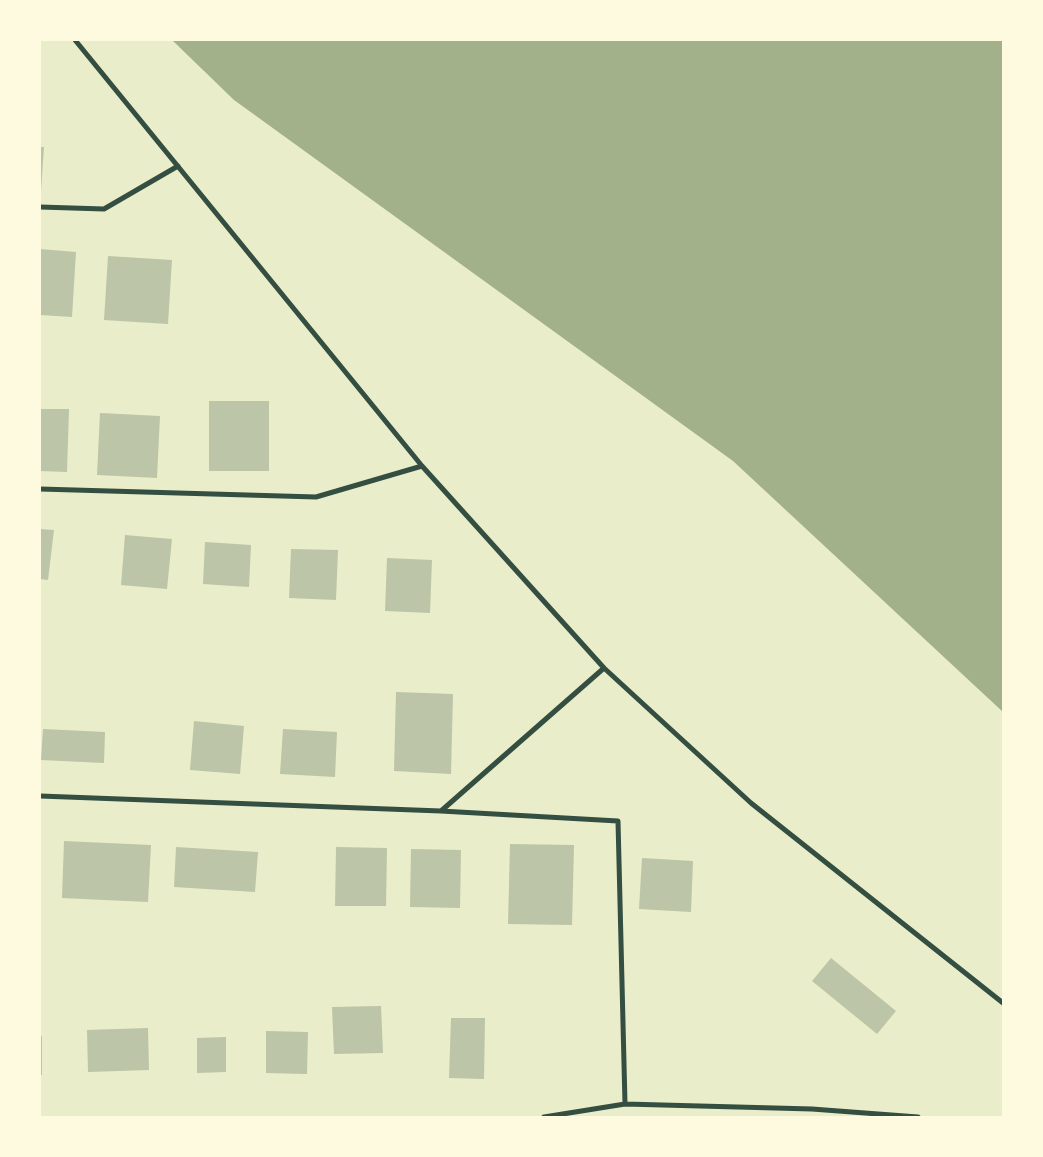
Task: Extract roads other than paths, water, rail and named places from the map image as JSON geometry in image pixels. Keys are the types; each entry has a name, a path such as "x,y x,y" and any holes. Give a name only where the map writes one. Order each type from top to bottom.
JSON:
{"street":[{"path":"76,40 422,466 604,668 750,803 1003,1003"},
{"path":"40,208 104,209 178,166"},
{"path":"40,489 316,497 422,466"},
{"path":"441,811 604,668"},
{"path":"40,796 441,811 618,822 625,1104"},
{"path":"544,1117 625,1104 812,1109 918,1117"}]}
